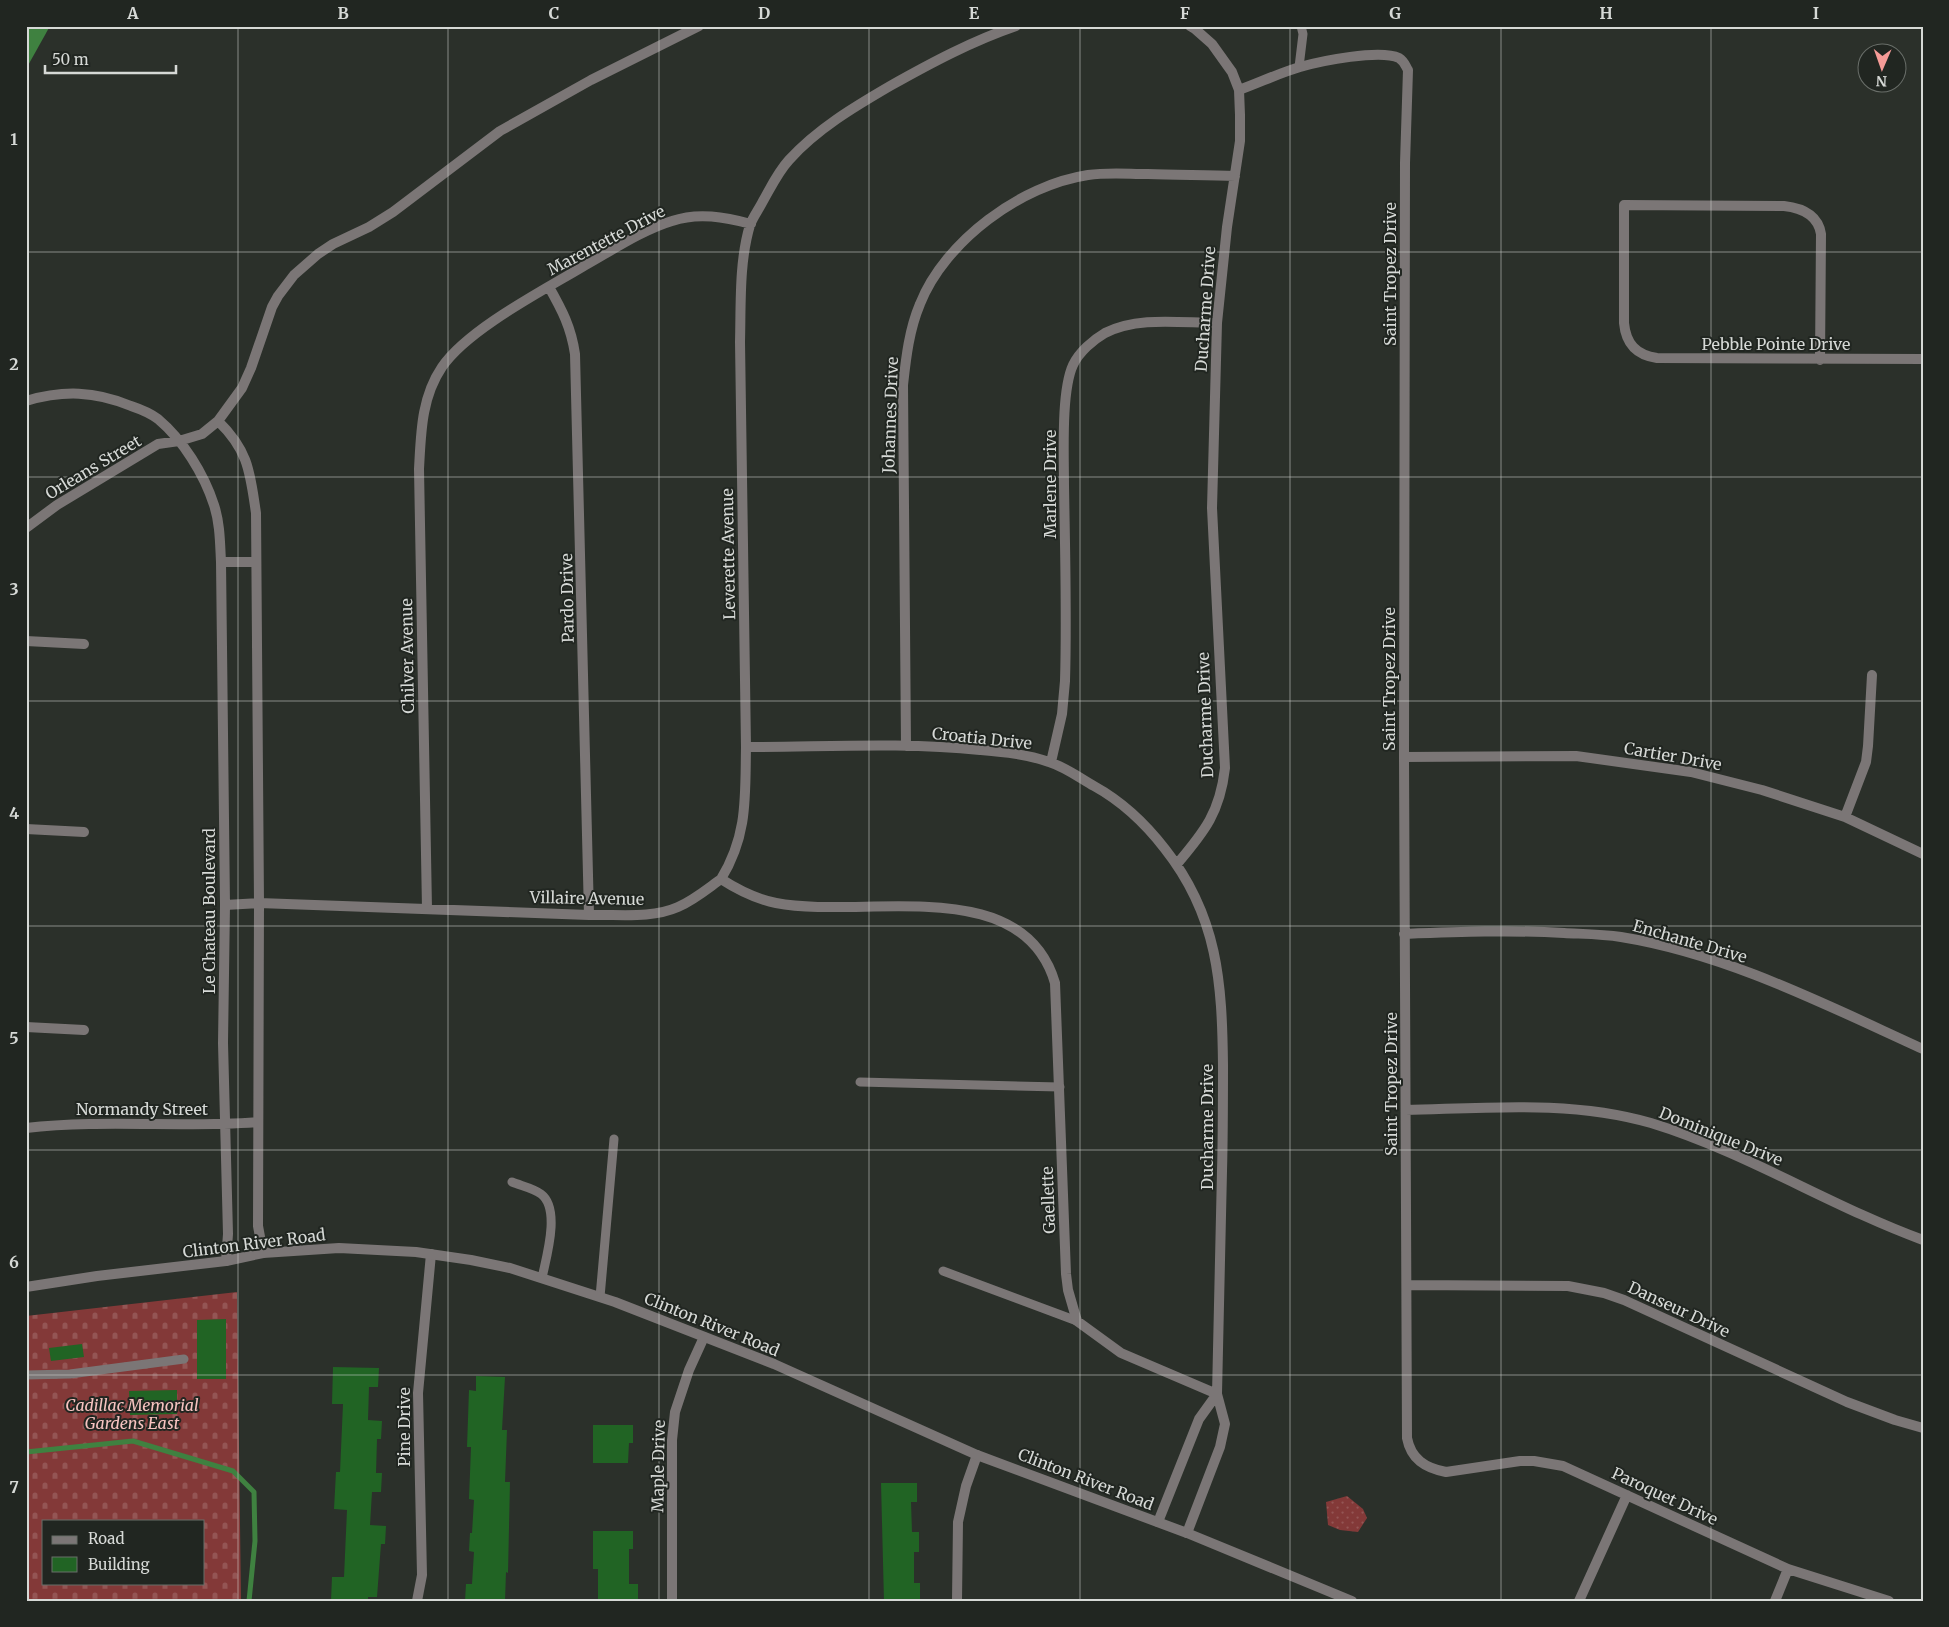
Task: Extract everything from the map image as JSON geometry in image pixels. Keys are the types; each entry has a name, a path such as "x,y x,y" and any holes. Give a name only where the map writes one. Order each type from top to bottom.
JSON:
{"street":[{"name":"Orleans Street","path":"26,528 57,505 158,444 179,441 202,434 218,421 242,388 272,307 278,296 294,275 318,254 393,212 500,131 591,80 699,26"},
{"path":"750,224 788,161 827,126 872,97 940,58 1016,26"},
{"name":"Ducharme Drive","path":"1187,1533 1220,1447 1225,1424 1217,1394 1223,1126 1221,997 1218,971 1212,940 1201,908 1177,864 1198,840 1215,813 1223,786 1225,768 1212,508 1217,323 1227,227 1240,141 1239,90 1232,72 1222,57 1195,27"},
{"name":"Saint Tropez Drive","path":"1239,90 1299,67 1357,56 1384,55 1397,57 1404,62 1408,70 1405,163 1404,756 1408,1285 1407,1438 1414,1456 1423,1464"},
{"name":"Johannes Drive","path":"906,746 903,386 914,321 930,285 956,250 989,218 1021,199 1045,188 1087,175 1235,176"},
{"name":"Pebble Pointe Drive","path":"1820,360 1821,234 1817,222 1812,216 1796,208 1784,206 1624,205 1624,323 1625,333 1632,349 1649,357 1657,358 1820,360 1923,359"},
{"name":"Marentette Drive","path":"425,404 433,383 443,366 459,348 490,324 612,251 672,221 701,216 725,218 750,224"},
{"name":"Leverette Avenue","path":"720,879 737,847 743,826 746,747 740,342 742,281 750,224"},
{"name":"Pardo Drive","path":"549,287 565,315 572,333 575,354 589,915"},
{"name":"Marlene Drive","path":"1051,762 1062,714 1065,681 1064,447 1067,390 1073,365 1078,356 1089,345 1104,334 1124,326 1143,323 1217,323"},
{"name":"Le Chateau Boulevard","path":"26,401 42,396 73,393 108,396 147,412 158,419 179,441 200,472 215,506 220,528 222,562 226,905 223,1043 228,1234 226,1261"},
{"name":"Chilver Avenue","path":"425,404 419,469 427,909"},
{"path":"218,421 238,444 250,469 256,513 259,903 258,1226 263,1253"},
{"path":"222,562 256,562"},
{"path":"26,641 84,644"},
{"path":"1845,817 1866,762 1872,675"},
{"name":"Croatia Drive","path":"746,747 906,746 960,748 1019,754 1051,762 1114,797 1148,827 1177,864"},
{"name":"Cartier Drive","path":"1404,756 1576,756 1645,764 1691,772 1762,790 1845,817 1923,854"},
{"path":"26,829 84,832"},
{"name":"Villaire Avenue","path":"226,905 259,903 589,915 643,915 677,908 695,898 720,879"},
{"name":"Gaellette","path":"720,879 743,892 776,903 810,907 945,908 978,913 1000,920 1020,931 1034,942 1052,971 1055,983 1066,1274 1068,1290 1077,1321"},
{"name":"Enchante Drive","path":"1404,934 1510,930 1595,934 1621,937 1663,946 1704,957 1751,973 1923,1049"},
{"path":"26,1027 84,1030"},
{"name":"Dominique Drive","path":"1406,1110 1534,1107 1586,1111 1650,1123 1696,1139 1771,1171 1867,1217 1923,1240"},
{"name":"Normandy Street","path":"26,1128 99,1123 224,1125 258,1122"},
{"name":"Clinton River Road","path":"26,1288 226,1261 263,1253 339,1248 431,1254 502,1266 600,1297 774,1364 977,1455 1187,1533 1352,1601"},
{"name":"Pine Drive","path":"417,1601 422,1574 418,1393 431,1254"},
{"name":"Danseur Drive","path":"1408,1285 1568,1286 1604,1293 1624,1300 1847,1402 1923,1428"},
{"path":"1077,1321 1121,1353 1217,1394 1199,1419 1158,1522"},
{"name":"Maple Drive","path":"672,1601 672,1440 675,1412 688,1370 704,1337"},
{"path":"957,1601 958,1522 966,1486 977,1455"},
{"name":"Paroquet Drive","path":"1423,1464 1435,1470 1446,1472 1520,1461 1534,1461 1563,1466 1788,1569 1889,1601"},
{"path":"1579,1601 1627,1495"},
{"path":"1775,1601 1788,1569"}],"lane":[{"path":"1299,67 1303,34 1301,26"},
{"path":"860,1082 1060,1087"},
{"path":"600,1297 614,1139"},
{"path":"512,1182 544,1196 550,1208 551,1231 542,1278"},
{"path":"942,1271 1077,1321"},
{"path":"26,1375 70,1374 184,1359"}],"green space":[{"name":"Cadillac Memorial Gardens East","path":"237,1292 241,1601 26,1601 26,1316"},
{"path":"1347,1496 1363,1509 1367,1518 1358,1532 1340,1530 1328,1525 1326,1502"}],"shaded area":[{"path":"26,26 50,26 26,69"}],"building":[{"path":"226,1319 226,1379 197,1379 197,1320"},
{"path":"82,1344 84,1357 51,1361 49,1348"},
{"path":"333,1367 379,1368 378,1387 369,1387 368,1420 382,1421 381,1439 377,1439 376,1473 382,1473 381,1492 372,1492 370,1525 386,1526 385,1544 381,1544 377,1597 368,1597 368,1601 331,1601 332,1577 344,1577 347,1510 334,1509 336,1472 340,1472 343,1404 332,1404"},
{"path":"476,1376 505,1377 502,1430 507,1430 505,1482 510,1482 508,1573 506,1572 505,1601 465,1601 466,1584 472,1584 474,1552 469,1551 474,1500 469,1499 471,1447 467,1447 469,1390 476,1391"},
{"path":"177,1390 177,1414 130,1415 129,1391"},
{"path":"593,1425 633,1425 633,1443 629,1443 628,1463 593,1463"},
{"path":"881,1483 917,1483 917,1502 911,1502 912,1532 919,1532 919,1552 914,1552 914,1583 920,1583 920,1601 884,1601"},
{"path":"593,1531 633,1531 633,1549 629,1549 629,1584 638,1584 638,1601 598,1601 598,1569 593,1569"}],"waterway":[{"path":"26,1452 133,1441 233,1471 254,1492 255,1541 249,1601"}]}
